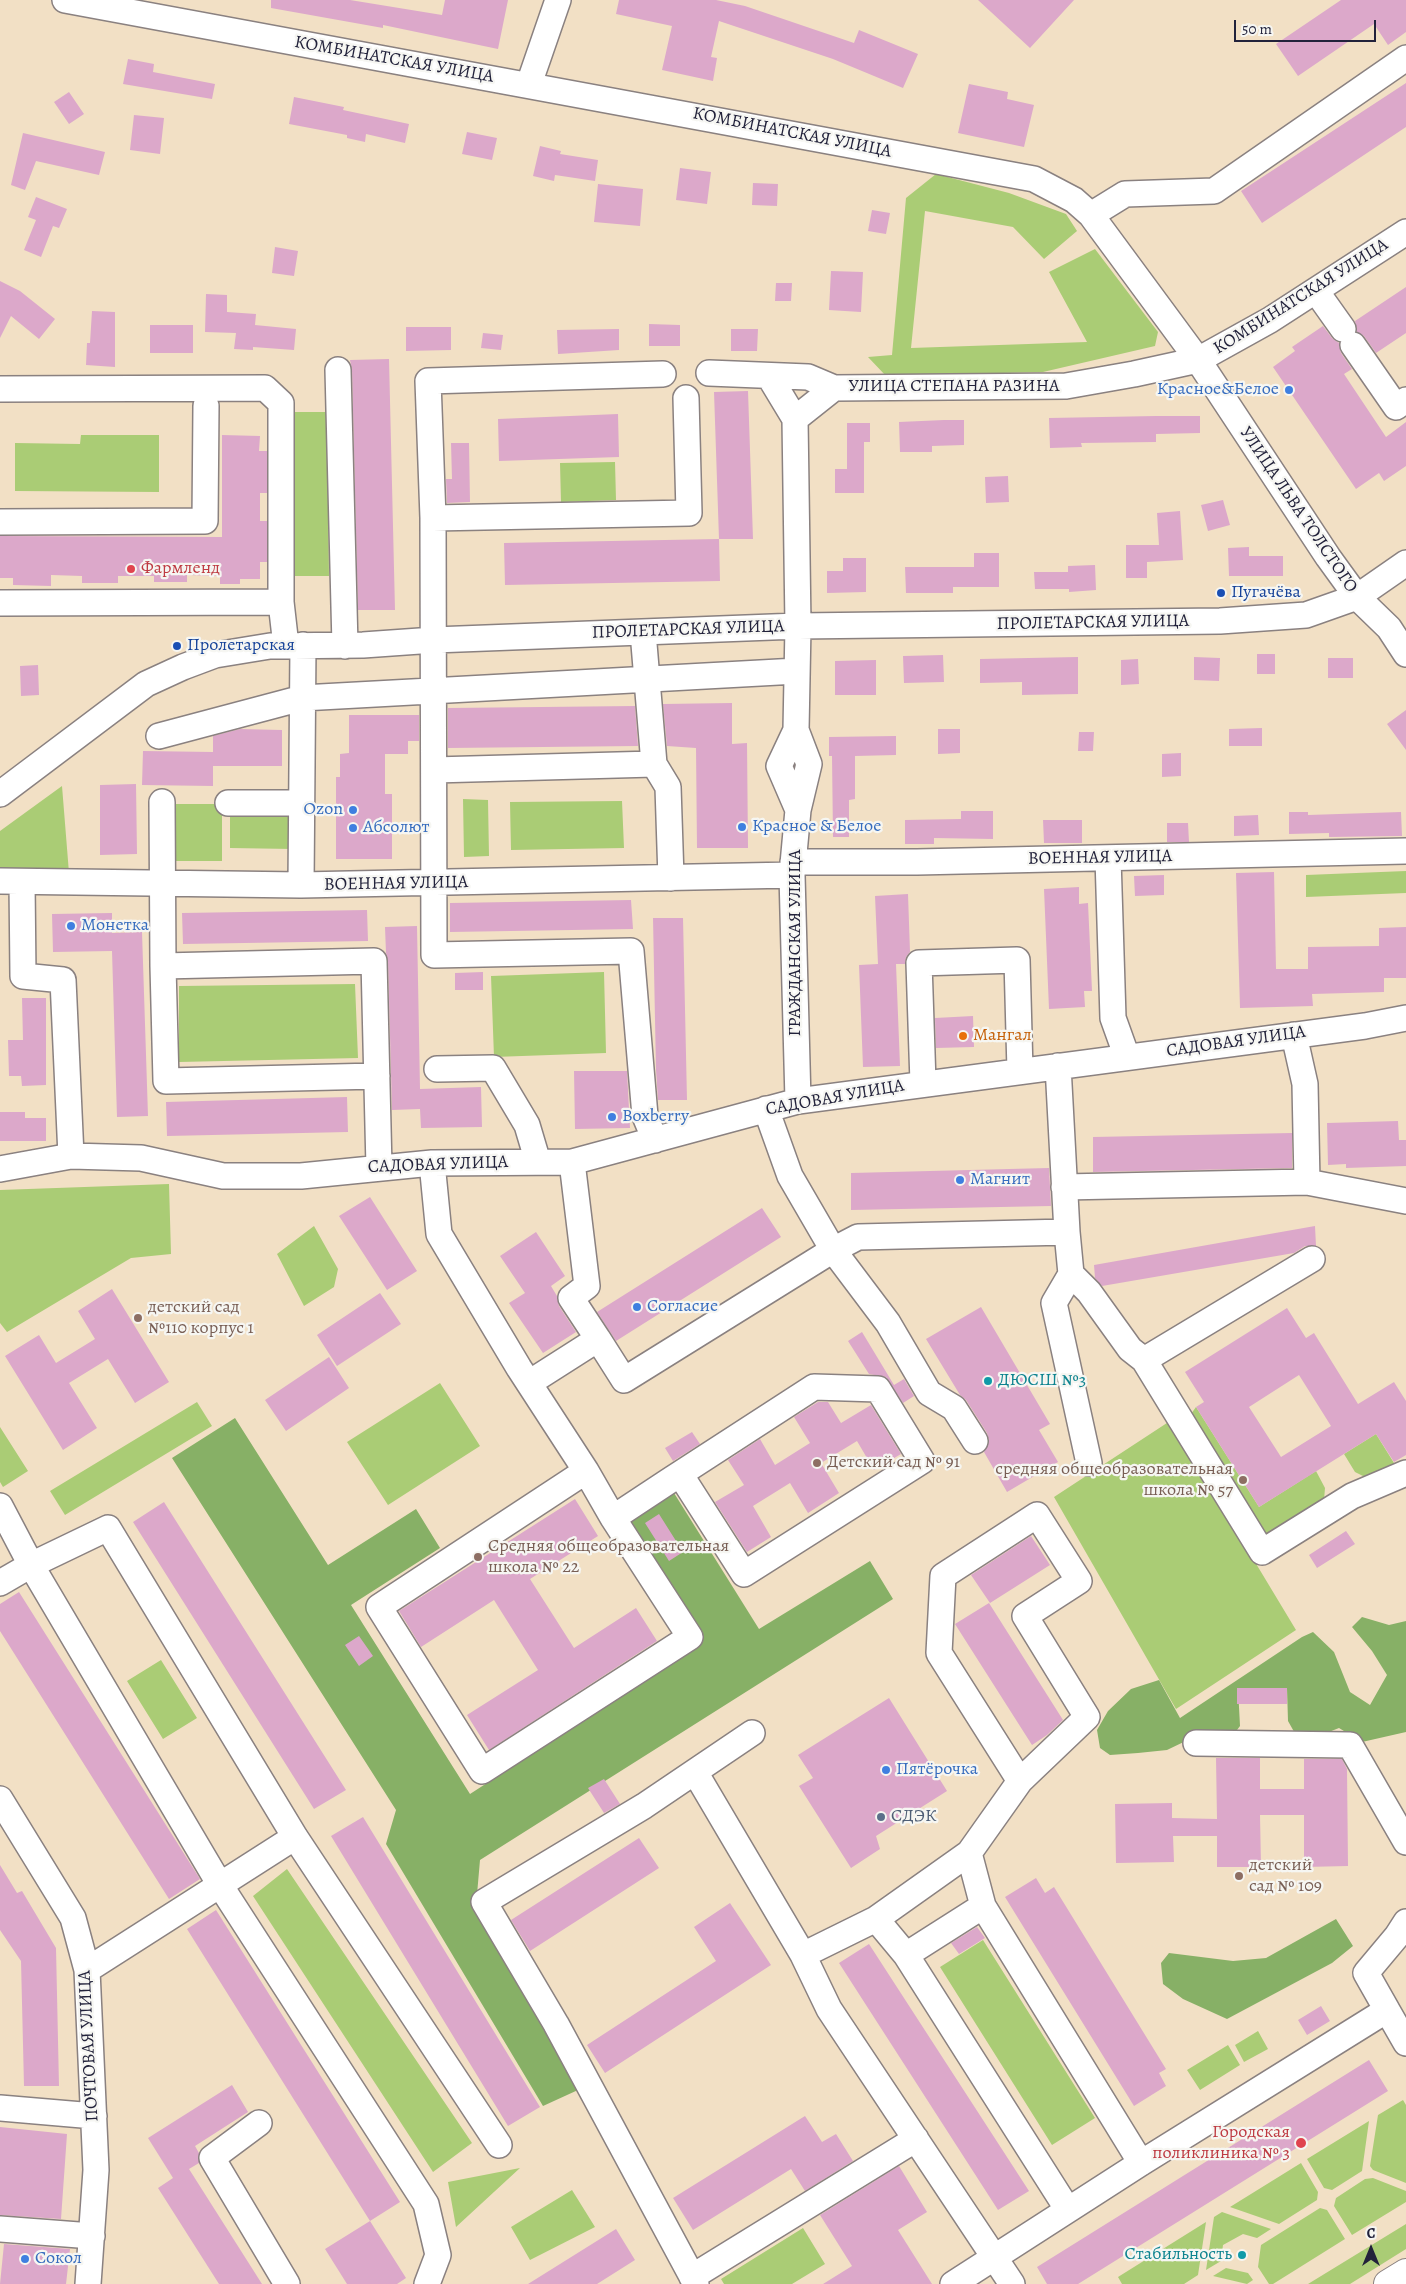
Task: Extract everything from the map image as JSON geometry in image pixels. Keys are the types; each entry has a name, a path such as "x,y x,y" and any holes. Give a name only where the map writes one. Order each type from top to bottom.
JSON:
{"main road":[{"path":"1388,2284 1406,2273"}],"street":[{"name":"КОМБИНАТСКАЯ УЛИЦА","path":"65,0 529,84 1034,179 1074,200 1091,215 1198,360 1316,291 1406,232"},
{"path":"529,84 558,0"},
{"path":"1091,215 1125,194 1214,191 1406,58"},
{"path":"1316,291 1396,407 1406,400"},
{"name":"УЛИЦА СТЕПАНА РАЗИНА","path":"709,373 808,377 834,388 1066,386 1198,360"},
{"name":"УЛИЦА ЛЬВА ТОЛСТОГО","path":"1198,360 1322,549 1357,597 1389,628 1406,654"},
{"path":"338,370 345,646"},
{"path":"655,1140 645,1116 631,951 434,955 434,640 428,381 663,374"},
{"path":"768,376 795,420 834,388"},
{"path":"0,389 265,388 281,403 281,602 294,645 302,698 301,886"},
{"path":"432,518 689,513 686,398"},
{"path":"0,406 206,406 281,403"},
{"path":"0,522 206,521 206,406"},
{"name":"ГРАЖДАНСКАЯ УЛИЦА","path":"795,420 798,626 796,730 809,764 798,810 792,869 798,1101"},
{"name":"ПРОЛЕТАРСКАЯ УЛИЦА","path":"2,789 146,684 183,666 215,655 294,645 345,646 434,640 798,626 1220,621 1306,615 1357,597 1406,563"},
{"path":"0,603 281,602"},
{"path":"643,632 654,764 668,787 671,878"},
{"path":"159,736 302,698 434,689 647,680 797,671"},
{"path":"434,770 654,764"},
{"path":"162,802 166,1081 377,1076"},
{"path":"228,803 301,803"},
{"name":"ВОЕННАЯ УЛИЦА","path":"11,882 301,886 433,884 671,878 917,862 1406,851"},
{"path":"1108,858 1113,1018 1127,1057"},
{"path":"11,882 23,976 63,980 71,1156"},
{"path":"922,1083 919,963 1017,960 1020,1071"},
{"path":"163,966 374,961 379,1168"},
{"name":"САДОВАЯ УЛИЦА","path":"0,1169 71,1156 141,1158 223,1176 301,1176 432,1163 572,1162 798,1101 1294,1035 1406,1018"},
{"path":"1294,1035 1305,1084 1307,1182"},
{"path":"1058,1066 1064,1187 1071,1274 1054,1303 1089,1463"},
{"path":"437,1069 493,1068 527,1125 538,1162"},
{"path":"766,1110 790,1176 833,1250 888,1323 929,1393 954,1408 975,1441"},
{"path":"572,1162 587,1286 570,1298 624,1380 833,1250 858,1237 1067,1232"},
{"path":"432,1163 439,1234 529,1383 586,1471 613,1518 690,1637 482,1771 379,1607 586,1471"},
{"path":"1064,1187 1307,1182 1406,1201"},
{"path":"1144,1360 1312,1259"},
{"path":"1071,1274 1090,1292 1130,1349 1144,1360 1262,1552 1352,1496 1406,1473"},
{"path":"529,1383 598,1339"},
{"path":"613,1518 680,1474 814,1387 878,1389 922,1461 744,1574 680,1474"},
{"path":"0,1506 31,1565 220,1885 426,2204 438,2255 427,2284"},
{"path":"803,1955 876,1919 969,1853 1020,1781 1086,1717 1025,1616 1079,1581 1036,1515 943,1576 939,1653 1020,1781"},
{"path":"0,1584 31,1565 108,1528 295,1837 499,2145"},
{"path":"752,1733 644,1806 484,1902 556,2024 694,2281 916,2139"},
{"path":"1196,1743 1350,1745 1406,1842"},
{"path":"695,1772 803,1955 829,2009 1012,2284"},
{"name":"ПОЧТОВАЯ УЛИЦА","path":"0,1799 73,1918 86,1970 96,2170 88,2284"},
{"path":"86,1970 295,1837"},
{"path":"969,1853 983,1906 1141,2163"},
{"path":"906,1955 983,1906"},
{"path":"876,1919 906,1955 1068,2210"},
{"path":"1406,1922 1397,1936 1366,1973 1406,2043"},
{"path":"953,2284 1141,2163 1387,2010"},
{"path":"0,2108 94,2116"},
{"path":"259,2123 212,2158 287,2284"},
{"path":"0,2230 92,2236"}],"green space":[{"path":"936,174 1009,193 1066,214 1077,231 1044,259 1013,227 925,211 911,348 1087,342 1049,272 1095,249 1158,332 1155,346 1043,372 886,376 868,357 892,355 906,198"},
{"path":"293,412 327,412 329,576 294,576"},
{"path":"81,435 159,435 159,492 15,491 15,443 80,444"},
{"path":"615,462 616,500 561,502 560,463"},
{"path":"62,786 69,873 0,872 0,831"},
{"path":"463,799 488,800 489,856 464,857"},
{"path":"622,801 624,848 511,850 510,802"},
{"path":"176,804 222,804 222,861 175,861"},
{"path":"230,812 293,812 293,849 230,848"},
{"path":"1406,871 1406,893 1306,897 1306,875"},
{"path":"604,972 606,1053 494,1057 491,976"},
{"path":"355,984 358,1058 179,1062 179,986"},
{"path":"169,1184 171,1254 131,1258 7,1332 0,1323 0,1190"},
{"path":"314,1226 338,1269 334,1287 304,1306 277,1254"},
{"path":"440,1383 480,1446 388,1505 347,1442"},
{"path":"197,1402 212,1426 65,1515 50,1491"},
{"path":"1196,1407 1259,1507 1316,1471 1325,1488 1324,1500 1269,1536 1258,1532 1191,1414"},
{"path":"235,1418 328,1565 416,1509 440,1548 351,1605 470,1794 691,1651 605,1515 664,1477 759,1629 870,1561 893,1599 480,1860 476,1906 578,2090 543,2106 386,1844 396,1810 172,1458"},
{"path":"1170,1421 1296,1630 1176,1709 1054,1497"},
{"path":"0,1427 28,1471 3,1487 0,1482"},
{"path":"1376,1434 1394,1463 1378,1475 1365,1477 1355,1472 1344,1454"},
{"path":"1362,1617 1389,1625 1406,1621 1406,1732 1362,1742 1339,1728 1316,1737 1297,1737 1288,1721 1287,1688 1238,1688 1240,1726 1234,1734 1192,1738 1167,1750 1110,1755 1100,1748 1097,1730 1108,1711 1131,1689 1159,1680 1180,1718 1302,1637 1313,1632 1334,1652 1350,1692 1370,1705 1387,1675 1372,1651 1352,1627"},
{"path":"161,1660 197,1718 163,1739 127,1681"},
{"path":"287,1869 472,2143 433,2172 253,1896"},
{"path":"1336,1919 1353,1946 1332,1963 1227,2019 1183,1999 1163,1984 1161,1963 1169,1953 1233,1961 1266,1958"},
{"path":"983,1940 1095,2118 1052,2145 940,1967"},
{"path":"1258,2031 1268,2049 1244,2062 1235,2045"},
{"path":"1228,2045 1240,2065 1200,2090 1187,2070"},
{"path":"1403,2100 1406,2105 1406,2183 1373,2170 1370,2166 1378,2115"},
{"path":"1369,2121 1362,2171 1332,2190 1324,2188 1307,2159"},
{"path":"1301,2163 1318,2192 1317,2200 1279,2224 1230,2207"},
{"path":"520,2168 456,2227 448,2182"},
{"path":"1373,2178 1406,2191 1406,2202 1352,2235 1334,2206 1336,2198 1365,2179"},
{"path":"572,2190 595,2227 530,2260 511,2227"},
{"path":"1320,2208 1327,2210 1345,2239 1273,2284 1269,2284 1258,2267 1261,2245"},
{"path":"1222,2212 1271,2229 1257,2238 1243,2234 1223,2245 1221,2261 1206,2270 1214,2217"},
{"path":"1206,2222 1198,2275 1184,2284 1122,2284 1118,2277"},
{"path":"1406,2224 1406,2249 1350,2284 1308,2284"},
{"path":"803,2228 825,2264 792,2284 724,2284 721,2279"},
{"path":"1226,2268 1248,2273 1253,2280 1247,2284 1213,2276"}],"building":[{"path":"271,0 350,0 442,15 445,0 508,0 498,49 383,25 383,28 271,8"},
{"path":"619,0 716,0 745,6 854,43 859,30 918,54 903,88 833,59 719,21 711,57 717,58 713,81 662,70 672,26 616,14"},
{"path":"978,0 1074,0 1030,48"},
{"path":"1341,0 1406,0 1406,32 1388,45 1374,24 1298,76 1276,44"},
{"path":"128,59 154,64 153,72 215,84 212,99 123,84"},
{"path":"1406,83 1406,127 1262,223 1241,191"},
{"path":"969,84 1008,92 1007,99 1034,105 1024,147 958,133"},
{"path":"69,92 84,114 69,124 54,102"},
{"path":"294,97 344,107 343,110 409,124 405,143 366,134 365,142 347,138 347,135 289,124"},
{"path":"134,115 164,118 160,154 130,150"},
{"path":"467,132 497,138 492,160 462,154"},
{"path":"23,133 105,152 99,175 36,161 25,190 11,185"},
{"path":"540,146 561,151 560,154 598,160 595,181 555,175 554,181 533,176"},
{"path":"680,168 711,172 707,204 676,200"},
{"path":"753,183 778,184 777,206 752,205"},
{"path":"598,184 643,189 640,226 594,222"},
{"path":"36,197 67,209 59,228 53,226 41,257 24,250 36,220 28,217"},
{"path":"872,210 890,213 886,234 868,231"},
{"path":"275,247 298,251 294,276 272,273"},
{"path":"831,271 863,272 861,312 829,310"},
{"path":"0,281 20,291 55,319 39,339 11,316 0,338"},
{"path":"776,283 792,283 791,301 775,301"},
{"path":"1406,287 1406,333 1376,353 1364,336 1357,332 1355,321"},
{"path":"206,294 227,295 227,312 256,314 255,325 296,329 294,350 253,347 253,350 234,349 236,333 205,332"},
{"path":"92,311 115,312 115,367 86,365 87,343 90,343"},
{"path":"649,324 680,325 680,346 649,346"},
{"path":"150,325 193,325 193,353 150,353"},
{"path":"1323,326 1332,338 1339,343 1341,353 1352,369 1344,374 1386,437 1406,422 1406,466 1384,481 1379,473 1356,489 1273,367 1295,351 1292,347"},
{"path":"406,327 451,327 451,350 406,351"},
{"path":"619,329 619,350 558,354 557,330"},
{"path":"731,329 758,329 757,351 731,351"},
{"path":"483,333 503,335 501,350 481,348"},
{"path":"389,359 395,610 358,610 352,370 350,360"},
{"path":"748,391 753,539 719,539 714,392"},
{"path":"618,414 619,457 499,461 498,419"},
{"path":"1200,416 1200,433 1156,434 1156,442 1081,443 1082,447 1050,448 1049,418"},
{"path":"964,420 964,445 932,446 932,452 900,452 899,422"},
{"path":"847,423 870,423 870,442 864,442 864,493 835,493 835,469 847,469"},
{"path":"222,435 260,436 259,451 267,451 267,493 260,493 260,521 267,521 267,562 260,562 260,579 240,579 240,584 220,584 220,576 187,575 187,582 154,582 154,576 118,576 118,583 82,583 82,576 51,575 51,586 13,585 13,578 0,578 0,536 222,537"},
{"path":"451,443 469,443 470,502 447,503 446,479 452,479"},
{"path":"1008,476 1009,502 986,503 985,477"},
{"path":"1223,500 1230,525 1208,531 1201,505"},
{"path":"1180,511 1183,560 1147,562 1147,578 1126,578 1126,545 1159,545 1157,513"},
{"path":"719,539 720,581 505,585 504,543"},
{"path":"1249,547 1249,556 1283,556 1283,576 1229,576 1228,548"},
{"path":"974,553 999,553 999,587 953,587 953,593 906,593 905,567 974,567"},
{"path":"843,558 866,558 866,592 827,593 827,571 843,571"},
{"path":"1095,565 1096,590 1069,592 1069,589 1035,589 1034,572 1068,572 1068,566"},
{"path":"1257,654 1275,654 1275,674 1257,674"},
{"path":"943,655 944,682 904,683 903,656"},
{"path":"1078,657 1078,694 1022,695 1022,682 980,683 980,659"},
{"path":"1194,657 1220,658 1219,681 1194,680"},
{"path":"1328,658 1353,658 1353,678 1328,678"},
{"path":"1138,659 1139,684 1121,685 1121,660"},
{"path":"876,660 876,695 835,695 835,661"},
{"path":"38,665 39,695 21,696 20,666"},
{"path":"732,703 732,744 747,743 748,848 697,848 696,748 667,746 663,704"},
{"path":"635,706 638,746 448,748 448,708"},
{"path":"1406,710 1406,750 1387,724"},
{"path":"349,715 419,715 419,741 408,741 408,754 385,754 385,794 392,794 392,859 336,859 336,777 340,777 340,754 349,753"},
{"path":"1262,728 1262,746 1229,746 1229,729"},
{"path":"240,729 282,730 282,766 213,766 213,786 142,785 143,751 213,752 213,736"},
{"path":"938,729 960,729 960,753 938,754"},
{"path":"1079,732 1094,732 1093,751 1078,751"},
{"path":"896,736 896,755 855,756 855,799 849,800 849,837 833,837 832,756 829,756 829,737"},
{"path":"1181,753 1181,776 1162,777 1162,754"},
{"path":"136,784 137,854 100,855 100,785"},
{"path":"961,811 993,811 993,839 934,838 934,844 905,844 905,820 961,819"},
{"path":"1289,812 1308,812 1308,815 1401,812 1402,836 1329,837 1329,833 1289,834"},
{"path":"1258,815 1259,835 1234,836 1234,816"},
{"path":"1043,820 1082,820 1082,843 1044,843"},
{"path":"1167,823 1188,823 1189,842 1167,842"},
{"path":"1274,872 1276,969 1308,969 1308,947 1379,946 1379,928 1406,927 1406,978 1384,978 1384,992 1312,994 1313,1006 1240,1008 1236,873"},
{"path":"1164,875 1164,895 1135,896 1134,876"},
{"path":"1079,887 1079,904 1088,903 1092,991 1084,991 1085,1007 1049,1009 1044,889"},
{"path":"908,894 910,952 906,957 905,964 896,964 900,1066 863,1067 859,965 878,964 875,896"},
{"path":"631,900 633,929 450,932 450,903"},
{"path":"367,910 368,941 183,944 182,913"},
{"path":"112,913 112,933 142,932 148,1116 117,1117 112,951 53,952 52,914"},
{"path":"653,918 683,918 687,1100 658,1100"},
{"path":"417,926 420,1089 481,1087 482,1127 421,1128 420,1109 392,1110 388,961 385,927"},
{"path":"483,972 483,990 455,990 455,973"},
{"path":"22,998 46,998 46,1085 22,1086 21,1076 9,1076 8,1040 23,1040"},
{"path":"973,1016 974,1047 936,1048 935,1018"},
{"path":"574,1071 627,1071 630,1128 575,1129"},
{"path":"347,1097 348,1132 167,1136 166,1102"},
{"path":"0,1112 25,1112 25,1118 46,1118 46,1141 0,1141"},
{"path":"1398,1121 1399,1140 1406,1140 1406,1166 1346,1168 1346,1164 1328,1165 1327,1123"},
{"path":"1292,1133 1292,1168 1093,1172 1093,1137"},
{"path":"1049,1168 1051,1206 851,1210 851,1173"},
{"path":"370,1197 417,1271 387,1290 339,1216"},
{"path":"762,1208 781,1237 616,1341 597,1312"},
{"path":"1315,1226 1316,1246 1305,1246 1294,1253 1102,1286 1095,1278 1094,1265"},
{"path":"536,1232 565,1276 551,1286 557,1296 559,1306 576,1332 543,1353 509,1303 525,1293 500,1256"},
{"path":"112,1289 169,1382 135,1403 108,1359 69,1383 97,1428 63,1450 5,1356 39,1335 56,1363 95,1339 78,1311"},
{"path":"380,1293 401,1324 337,1366 317,1335"},
{"name":"ДЮСШ №3","path":"981,1307 1050,1424 1039,1430 1058,1462 1007,1492 984,1452 989,1441 987,1433 966,1400 960,1395 926,1339"},
{"path":"1287,1308 1306,1338 1314,1333 1358,1404 1394,1382 1406,1401 1406,1455 1394,1462 1376,1434 1259,1507 1196,1407 1204,1402 1185,1372","holes":["1299,1375 1331,1426 1281,1457 1249,1407"]},
{"path":"862,1332 894,1385 904,1379 914,1396 903,1403 886,1377 869,1374 848,1341"},
{"path":"329,1357 349,1388 286,1431 265,1400"},
{"path":"818,1402 828,1402 841,1423 871,1405 901,1454 874,1470 857,1441 821,1463 839,1493 808,1513 790,1483 753,1506 771,1537 747,1552 715,1502 744,1485 728,1460 760,1439 775,1465 810,1443 794,1417"},
{"path":"692,1432 700,1444 673,1461 665,1448"},
{"path":"575,1499 598,1536 530,1579 574,1648 636,1608 657,1641 489,1750 467,1715 538,1670 494,1600 421,1647 399,1611"},
{"path":"164,1502 346,1790 314,1809 133,1522"},
{"path":"659,1514 683,1552 669,1561 645,1523"},
{"path":"1346,1531 1355,1544 1317,1568 1309,1555"},
{"path":"1031,1536 1050,1565 990,1603 971,1575"},
{"path":"19,1592 200,1879 169,1899 0,1631 0,1604"},
{"path":"989,1603 1063,1720 1047,1735 1032,1745 955,1624"},
{"path":"359,1636 373,1656 359,1666 345,1645"},
{"path":"1237,1688 1287,1688 1287,1704 1237,1704"},
{"path":"889,1698 947,1791 876,1836 880,1849 851,1868 799,1786 813,1778 798,1755"},
{"path":"1216,1758 1260,1758 1260,1789 1304,1789 1304,1759 1342,1759 1347,1769 1348,1866 1304,1867 1304,1815 1260,1815 1261,1867 1217,1867 1217,1836 1173,1836 1174,1862 1116,1863 1115,1804 1172,1803 1172,1818 1217,1819"},
{"path":"604,1779 620,1804 604,1813 588,1788"},
{"path":"363,1817 540,2107 508,2126 331,1836"},
{"path":"639,1838 659,1868 530,1951 511,1920"},
{"path":"0,1865 17,1893 22,1891 56,1948 59,2086 24,2086 21,1961 0,1930"},
{"path":"1036,1878 1045,1893 1054,1887 1166,2069 1159,2073 1166,2086 1134,2106 1005,1897"},
{"path":"730,1903 771,1965 605,2073 587,2045 716,1961 694,1927"},
{"path":"216,1910 400,2202 370,2221 187,1929"},
{"path":"977,1927 985,1938 959,1954 951,1943"},
{"path":"869,1944 1029,2191 998,2210 839,1963"},
{"path":"1321,2006 1330,2021 1307,2035 1298,2020"},
{"path":"1369,2060 1388,2091 1078,2284 1047,2284 1037,2267"},
{"path":"232,2085 248,2112 195,2146 199,2153 199,2163 189,2169 262,2284 219,2284 158,2188 173,2178 148,2138"},
{"path":"805,2116 822,2142 836,2134 853,2161 805,2191 791,2169 693,2230 673,2198"},
{"path":"0,2127 67,2134 61,2219 0,2215"},
{"path":"899,2166 927,2212 898,2230 932,2284 823,2284 852,2266 820,2215"},
{"path":"370,2221 406,2278 397,2284 347,2284 325,2249"},
{"path":"616,2229 635,2260 597,2284 528,2284"},
{"path":"4,2244 70,2249 66,2284 0,2284"}],"place":[{"name":"Красное&Белое","path":"1289,390"},
{"name":"Фармленд","path":"131,569"},
{"name":"Пугачёва","path":"1221,593"},
{"name":"Пролетарская","path":"177,646"},
{"name":"Ozon","path":"353,810"},
{"name":"Красное & Белое","path":"742,827"},
{"name":"Абсолют","path":"353,828"},
{"name":"Монетка","path":"71,926"},
{"name":"Мангал","path":"963,1036"},
{"name":"Boxberry","path":"612,1117"},
{"name":"Магнит","path":"960,1180"},
{"name":"Согласие","path":"637,1307"},
{"name":"детский сад №110 корпус 1","path":"138,1318"},
{"name":"ДЮСШ №3","path":"988,1381"},
{"name":"Детский сад № 91","path":"817,1463"},
{"name":"средняя общеобразовательная школа № 57","path":"1243,1480"},
{"name":"Средняя общеобразовательная школа № 22","path":"478,1557"},
{"name":"Пятёрочка","path":"886,1770"},
{"name":"СДЭК","path":"881,1817"},
{"name":"детский сад № 109","path":"1239,1876"},
{"name":"Городская поликлиника № 3","path":"1301,2143"},
{"name":"Стабильность","path":"1242,2255"},
{"name":"Сокол","path":"25,2259"}]}
